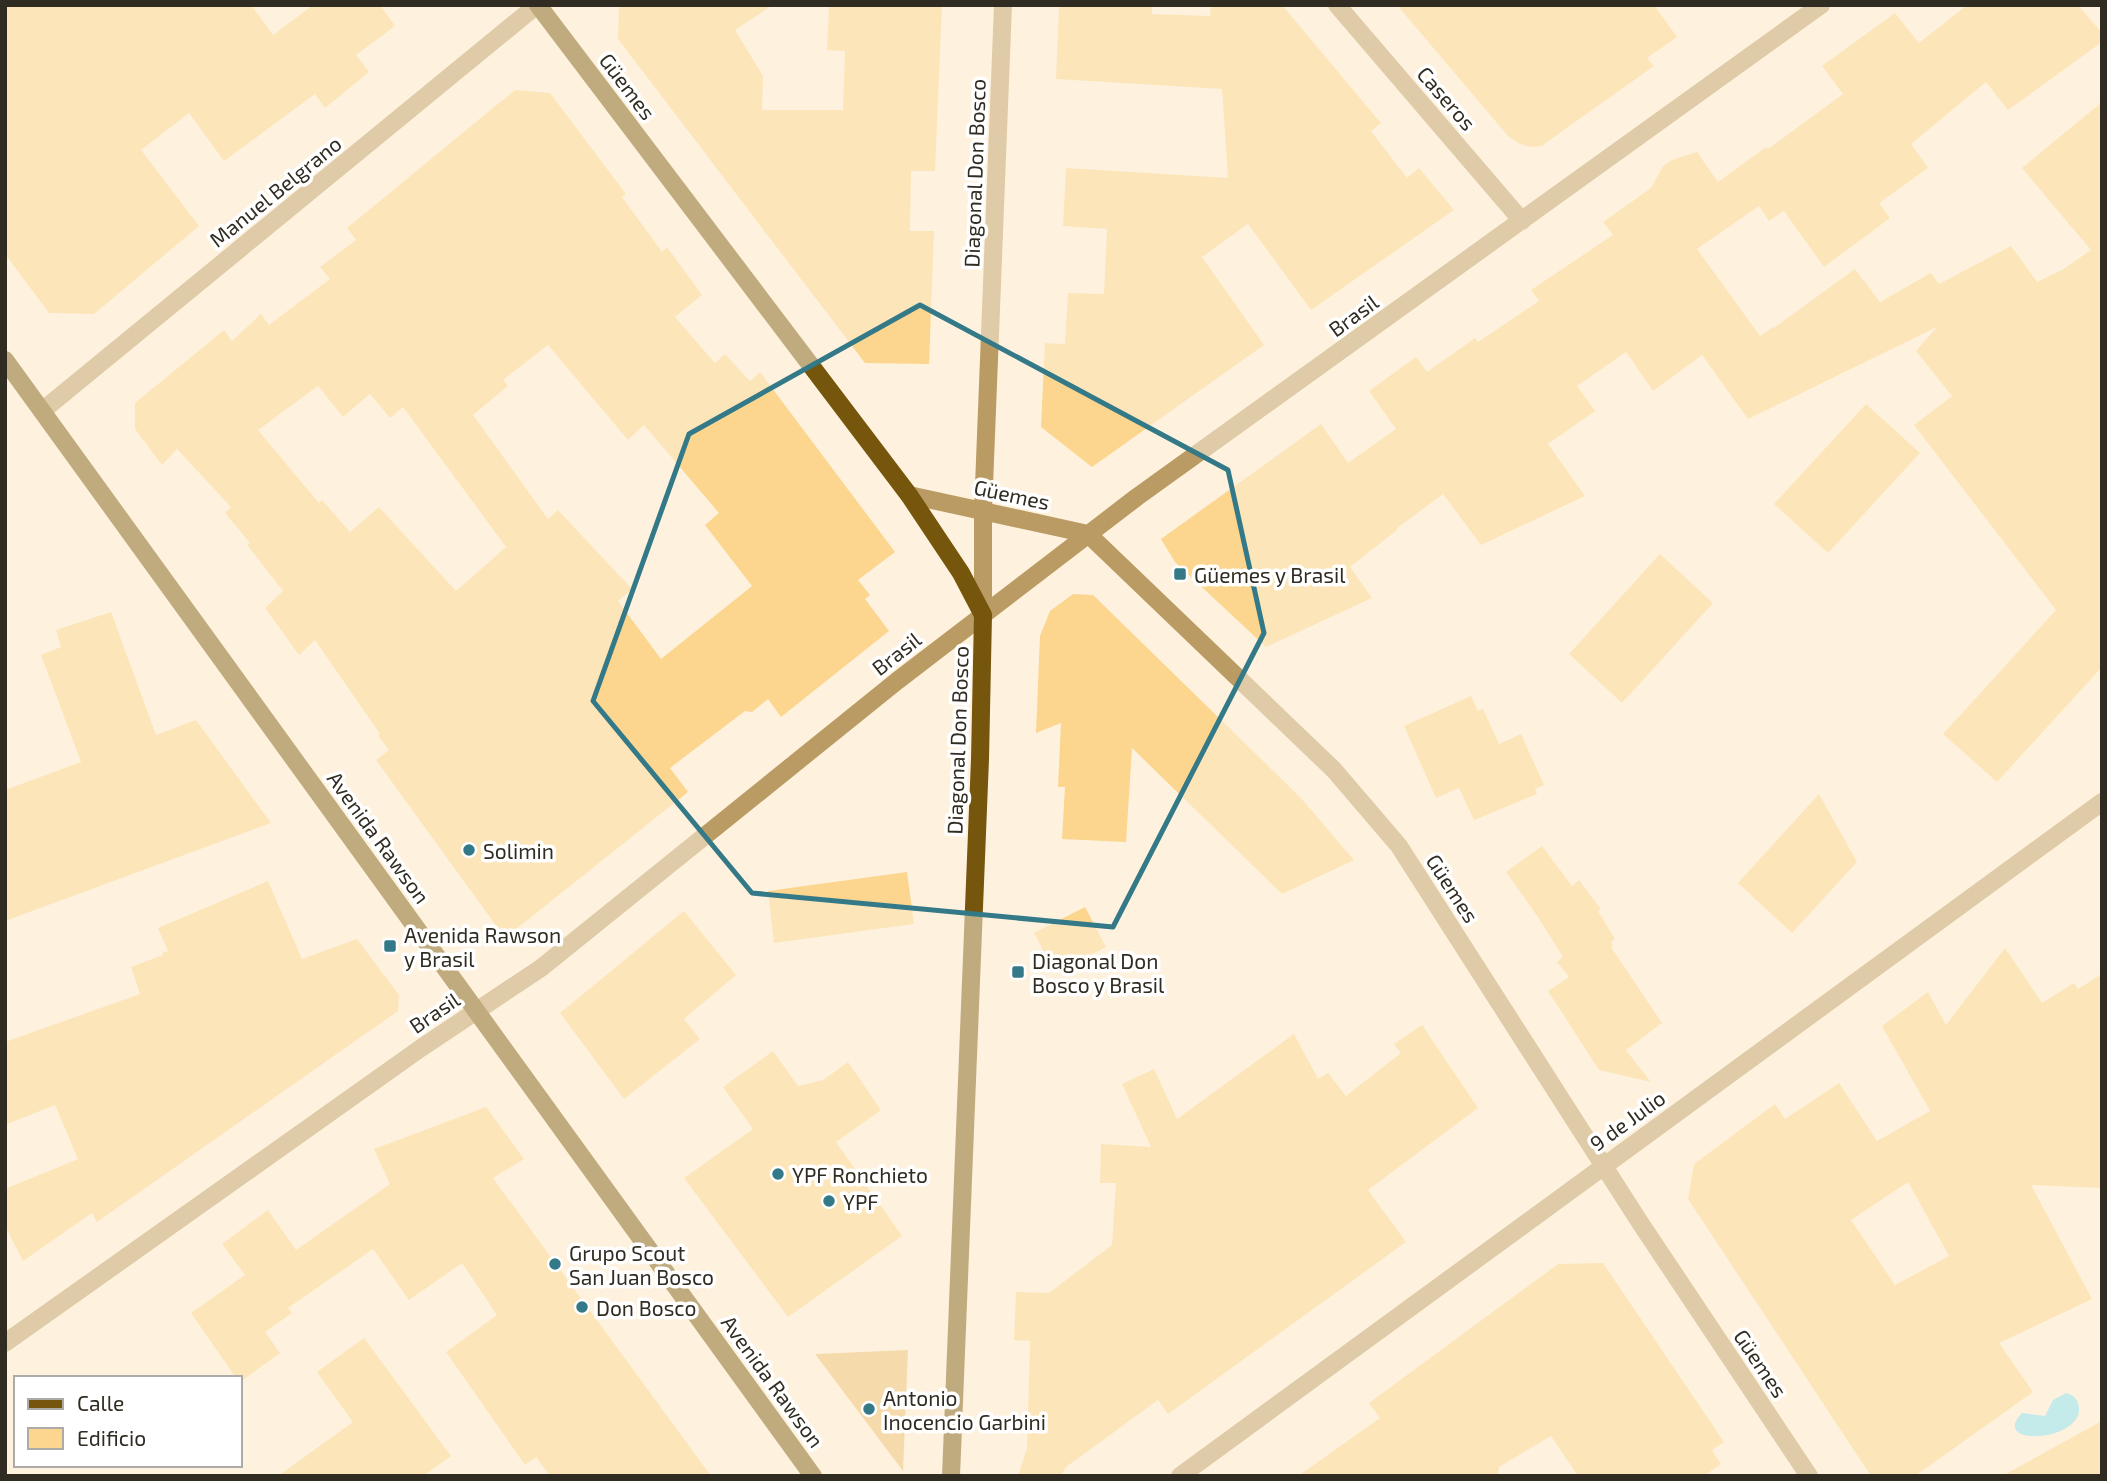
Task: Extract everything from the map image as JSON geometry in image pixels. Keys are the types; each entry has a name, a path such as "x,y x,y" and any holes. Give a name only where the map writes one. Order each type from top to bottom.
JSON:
{"main road":[{"name":"Güemes","path":"537,5 909,495 961,573 983,614"},
{"name":"Avenida Rawson","path":"5,360 813,1476"},
{"name":"Diagonal Don Bosco","path":"951,1476 980,760 983,614"}],"street":[{"name":"Manuel Belgrano","path":"42,411 537,5"},
{"name":"Diagonal Don Bosco","path":"983,614 983,511 1003,5"},
{"name":"Caseros","path":"1337,5 1522,221"},
{"name":"Brasil","path":"5,1343 410,1056 541,968 897,681 1088,534 1821,5"},
{"name":"Güemes","path":"909,495 1088,534 1334,770 1399,846 1604,1166 1809,1476"},
{"name":"9 de Julio","path":"1180,1476 2102,802"}],"highlighted area":[{"path":"920,305 1228,470 1264,633 1113,927 752,893 593,701 689,434"}],"shaded area":[{"path":"908,1350 903,1471 815,1354"}],"water":[{"path":"2066,1393 2076,1398 2079,1409 2075,1420 2066,1428 2053,1434 2038,1436 2017,1431 2015,1424 2022,1413 2045,1416 2053,1400"}],"building":[{"path":"5,5 251,5 273,35 313,5 380,5 395,26 356,55 369,72 325,108 315,94 224,161 189,113 141,150 199,226 94,314 49,313 5,254"},
{"path":"619,5 773,5 735,30 763,76 762,110 843,110 845,51 827,50 829,5 942,5 935,171 911,171 910,231 934,231 929,364 865,363 618,39"},
{"path":"1059,5 1152,5 1152,14 1210,16 1211,5 1282,5 1381,123 1371,131 1407,178 1419,168 1454,210 1311,310 1248,224 1202,257 1264,345 1092,467 1041,427 1045,343 1065,344 1068,293 1104,294 1107,229 1063,226 1066,168 1228,178 1222,89 1056,79"},
{"path":"1397,5 1654,5 1677,37 1647,58 1654,66 1542,146 1530,147 1508,136"},
{"path":"1967,5 2078,5 2102,33 2102,42 2008,110 1986,82 1911,144 1928,168 1879,203 1890,218 1824,267 1784,211 1769,221 1759,206 1697,249 1760,336 1855,269 1880,302 1931,273 1939,284 2011,246 2037,282 2062,270 2091,250 2022,168 2102,102 2102,667 1997,782 1943,734 2056,610 1914,425 1952,396 1916,351 1937,327 1748,419 1702,355 1653,391 1626,352 1577,386 1595,411 1548,444 1585,496 1481,545 1443,494 1350,567 1372,598 1266,647 1175,562 1161,539 1321,424 1348,463 1396,429 1369,391 1416,357 1427,372 1475,338 1478,342 1539,301 1531,290 1613,235 1603,222 1651,188 1663,166 1672,160 1697,152 1718,182 1843,94 1822,66 1895,13 1919,43"},
{"path":"515,90 550,93 626,194 622,197 662,252 667,247 702,295 675,317 715,363 725,354 750,381 760,372 895,552 858,580 870,595 865,599 889,631 781,717 768,699 752,712 745,711 670,768 688,792 505,938 376,760 389,750 315,640 299,655 265,608 283,591 247,545 250,543 225,513 231,507 177,449 162,465 135,429 135,403 224,330 232,341 261,314 269,325 330,279 320,267 356,240 347,228","holes":["548,345 628,440 644,425 719,513 705,525 752,586 661,659 618,601 632,589 558,510 548,519 473,415 508,386 503,380","318,386 343,417 370,394 390,418 403,407 506,547 456,591 379,507 350,532 322,500 319,503 258,430"]},
{"path":"1866,404 1920,453 1828,553 1774,504"},
{"path":"1660,554 1713,603 1622,703 1569,654"},
{"path":"1073,594 1093,595 1300,797 1354,860 1282,894 1132,748 1126,842 1062,839 1065,787 1058,787 1061,723 1036,733 1040,636 1050,611"},
{"path":"111,612 156,735 196,720 271,823 5,921 5,790 81,762 41,655 61,647 56,630"},
{"path":"1471,696 1478,711 1483,709 1499,744 1521,734 1544,785 1535,789 1537,794 1474,820 1459,788 1436,798 1404,726"},
{"path":"1819,794 1857,862 1792,933 1738,883"},
{"path":"1542,846 1572,886 1579,880 1601,909 1598,911 1615,939 1611,942 1611,947 1662,1023 1626,1050 1651,1082 1599,1070 1548,991 1569,977 1557,962 1563,957 1506,872"},
{"path":"907,872 914,924 774,943 768,891"},
{"path":"268,881 302,959 357,939 399,995 398,1011 97,1222 92,1213 23,1261 5,1226 5,1189 78,1159 55,1105 5,1125 5,1042 140,994 131,967 168,951 158,928"},
{"path":"1085,907 1106,947 1055,973 1034,933"},
{"path":"684,911 736,975 684,1019 700,1039 624,1099 560,1013"},
{"path":"2005,948 2042,1003 2074,983 2078,989 2102,974 2102,1188 2031,1185 2092,1299 1999,1343 2033,1392 1915,1476 1871,1476 1688,1199 1694,1164 1775,1104 1785,1119 1839,1083 1877,1141 1930,1111 1882,1026 1928,992 1946,1025","holes":["1908,1182 1949,1256 1895,1285 1851,1220"]},
{"path":"1422,1025 1478,1108 1368,1190 1406,1242 1168,1414 1158,1400 1066,1467 1061,1476 1018,1476 1027,1448 1030,1341 1014,1340 1016,1292 1049,1293 1112,1245 1116,1183 1100,1183 1101,1144 1151,1147 1122,1084 1154,1069 1177,1119 1294,1034 1318,1079 1328,1073 1346,1096 1401,1053 1394,1044"},
{"path":"773,1051 798,1086 823,1080 848,1062 881,1110 836,1142 902,1236 788,1317 684,1178 753,1129 723,1087"},
{"path":"486,1107 524,1159 493,1178 711,1476 550,1476 536,1457 525,1465 446,1352 497,1315 462,1263 409,1300 373,1249 288,1308 292,1313 265,1332 280,1353 242,1381 242,1376 235,1376 191,1313 245,1275 222,1244 268,1210 296,1250 390,1184 374,1149"},
{"path":"1603,1263 1724,1442 1712,1450 1721,1464 1704,1476 1578,1476 1551,1436 1499,1467 1498,1476 1298,1476 1380,1418 1369,1403 1558,1264"},
{"path":"364,1338 451,1456 423,1476 278,1476 353,1422 317,1372"},
{"path":"2102,1421 2102,1476 2002,1476"}],"place":[{"name":"Güemes y Brasil","path":"1180,574"},
{"name":"Solimin","path":"469,850"},
{"name":"Avenida Rawson y Brasil","path":"390,946"},
{"name":"Diagonal Don Bosco y Brasil","path":"1018,972"},
{"name":"YPF Ronchieto","path":"778,1174"},
{"name":"YPF","path":"829,1201"},
{"name":"Grupo Scout San Juan Bosco","path":"555,1264"},
{"name":"Don Bosco","path":"582,1307"},
{"name":"Antonio Inocencio Garbini","path":"869,1409"}]}
